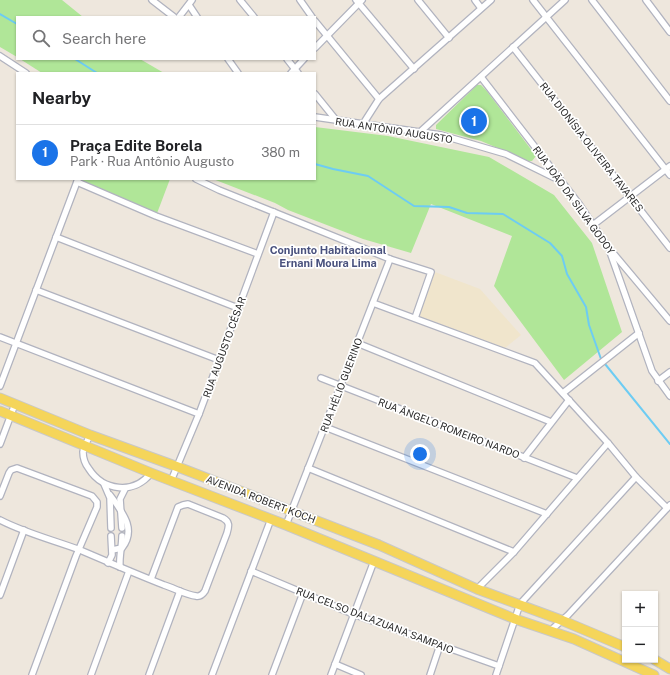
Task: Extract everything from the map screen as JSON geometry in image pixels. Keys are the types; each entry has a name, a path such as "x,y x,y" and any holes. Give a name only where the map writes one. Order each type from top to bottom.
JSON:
{"main road":[{"name":"AVENIDA ROBERT KOCH","path":"0,398 90,435 178,467 379,545 477,589 562,620 622,646"},
{"name":"AVENIDA ROBERT KOCH","path":"0,411 171,481 286,525 515,619 574,639 654,675"},
{"path":"658,662 670,669"}],"street":[{"path":"152,0 173,16"},
{"path":"240,0 253,16"},
{"path":"300,0 311,16"},
{"path":"418,0 449,38"},
{"path":"475,0 481,8"},
{"path":"362,124 379,100 491,0"},
{"path":"533,0 668,168 670,176"},
{"path":"420,132 565,0"},
{"path":"592,0 670,102"},
{"path":"646,0 670,32"},
{"path":"316,47 359,1 414,69"},
{"path":"180,16 191,2 198,16"},
{"path":"316,22 379,100"},
{"name":"RUA DIONÍSIA OLIVEIRA TAVARES","path":"513,48 631,196 670,248"},
{"path":"0,56 24,72"},
{"path":"229,60 237,72"},
{"path":"288,60 294,72 303,60"},
{"name":"RUA JOÃO DA SILVA GODOY","path":"481,77 561,181 608,247 670,321"},
{"path":"316,95 336,120"},
{"name":"RUA ANTÔNIO AUGUSTO","path":"316,117 441,135 506,154 561,181"},
{"path":"593,225 668,168"},
{"path":"0,386 78,180 156,216 258,254"},
{"path":"198,180 218,190 390,259 431,272 415,318"},
{"name":"RUA AUGUSTO CÉSAR","path":"171,481 199,414 274,212"},
{"path":"56,237 238,308"},
{"path":"608,247 652,371 670,396"},
{"name":"RUA HÉLIO GUERINO","path":"286,525 390,259"},
{"path":"36,290 219,360"},
{"path":"373,302 536,364 608,443 636,477 669,507 550,631"},
{"path":"563,394 639,333"},
{"path":"0,337 199,414"},
{"path":"357,343 551,422"},
{"path":"658,381 670,372"},
{"name":"RUA ÂNGELO ROMEIRO NARDO","path":"321,378 577,478"},
{"path":"524,458 569,400"},
{"path":"0,444 15,404"},
{"path":"325,427 547,514"},
{"path":"90,435 85,446 84,457 86,466 92,474 104,484 114,488 125,488 144,480 151,473"},
{"path":"477,589 514,552 608,443"},
{"path":"0,496 9,473 14,468 21,469 92,496 97,502 97,507 80,550 76,556 32,675"},
{"path":"308,468 514,552"},
{"path":"496,675 520,604 636,477"},
{"path":"104,484 121,510 128,524 127,542 122,548 112,550"},
{"path":"122,528 120,497 125,488"},
{"path":"110,495 111,528"},
{"path":"0,520 80,550 108,563 194,596 201,595 205,591 227,533 229,526 227,521 188,504 180,506 176,510 151,579"},
{"path":"212,675 271,519"},
{"path":"0,595 24,530"},
{"path":"108,563 112,557 112,536"},
{"path":"120,567 119,558 122,548 122,536"},
{"path":"331,675 374,561"},
{"path":"91,675 129,571"},
{"name":"RUA CELSO DALAZUANA SAMPAIO","path":"251,572 353,614 499,666"},
{"path":"149,675 180,591"},
{"path":"272,675 303,593"},
{"path":"430,675 440,645"},
{"path":"335,664 361,675"}],"shaded area":[{"path":"435,272 480,289 521,335 505,348 419,316"}],"green space":[{"path":"0,0 62,0 82,16 16,16 16,56 0,47"},
{"path":"22,60 142,60 162,72 40,72"},
{"path":"477,85 481,85 486,90 536,156 532,161 528,161 481,141 436,129 436,125"},
{"path":"316,127 388,136 489,157 554,195 592,243 622,332 564,380 494,286 512,236 431,204 411,253 363,239 288,210 275,203 216,180 316,180"},
{"path":"82,180 170,180 156,216"}],"waterway":[{"path":"0,14 16,23"},
{"path":"77,60 95,72"},
{"path":"316,164 368,176 414,206 449,207 467,213 503,214 550,243 562,256 567,274 586,307 589,325 601,359 670,444"}],"place":[{"name":"Praça Edite Borela","path":"474,121"}],"district":[{"name":"Conjunto Habitacional Ernani Moura Lima","path":"328,256"}]}
